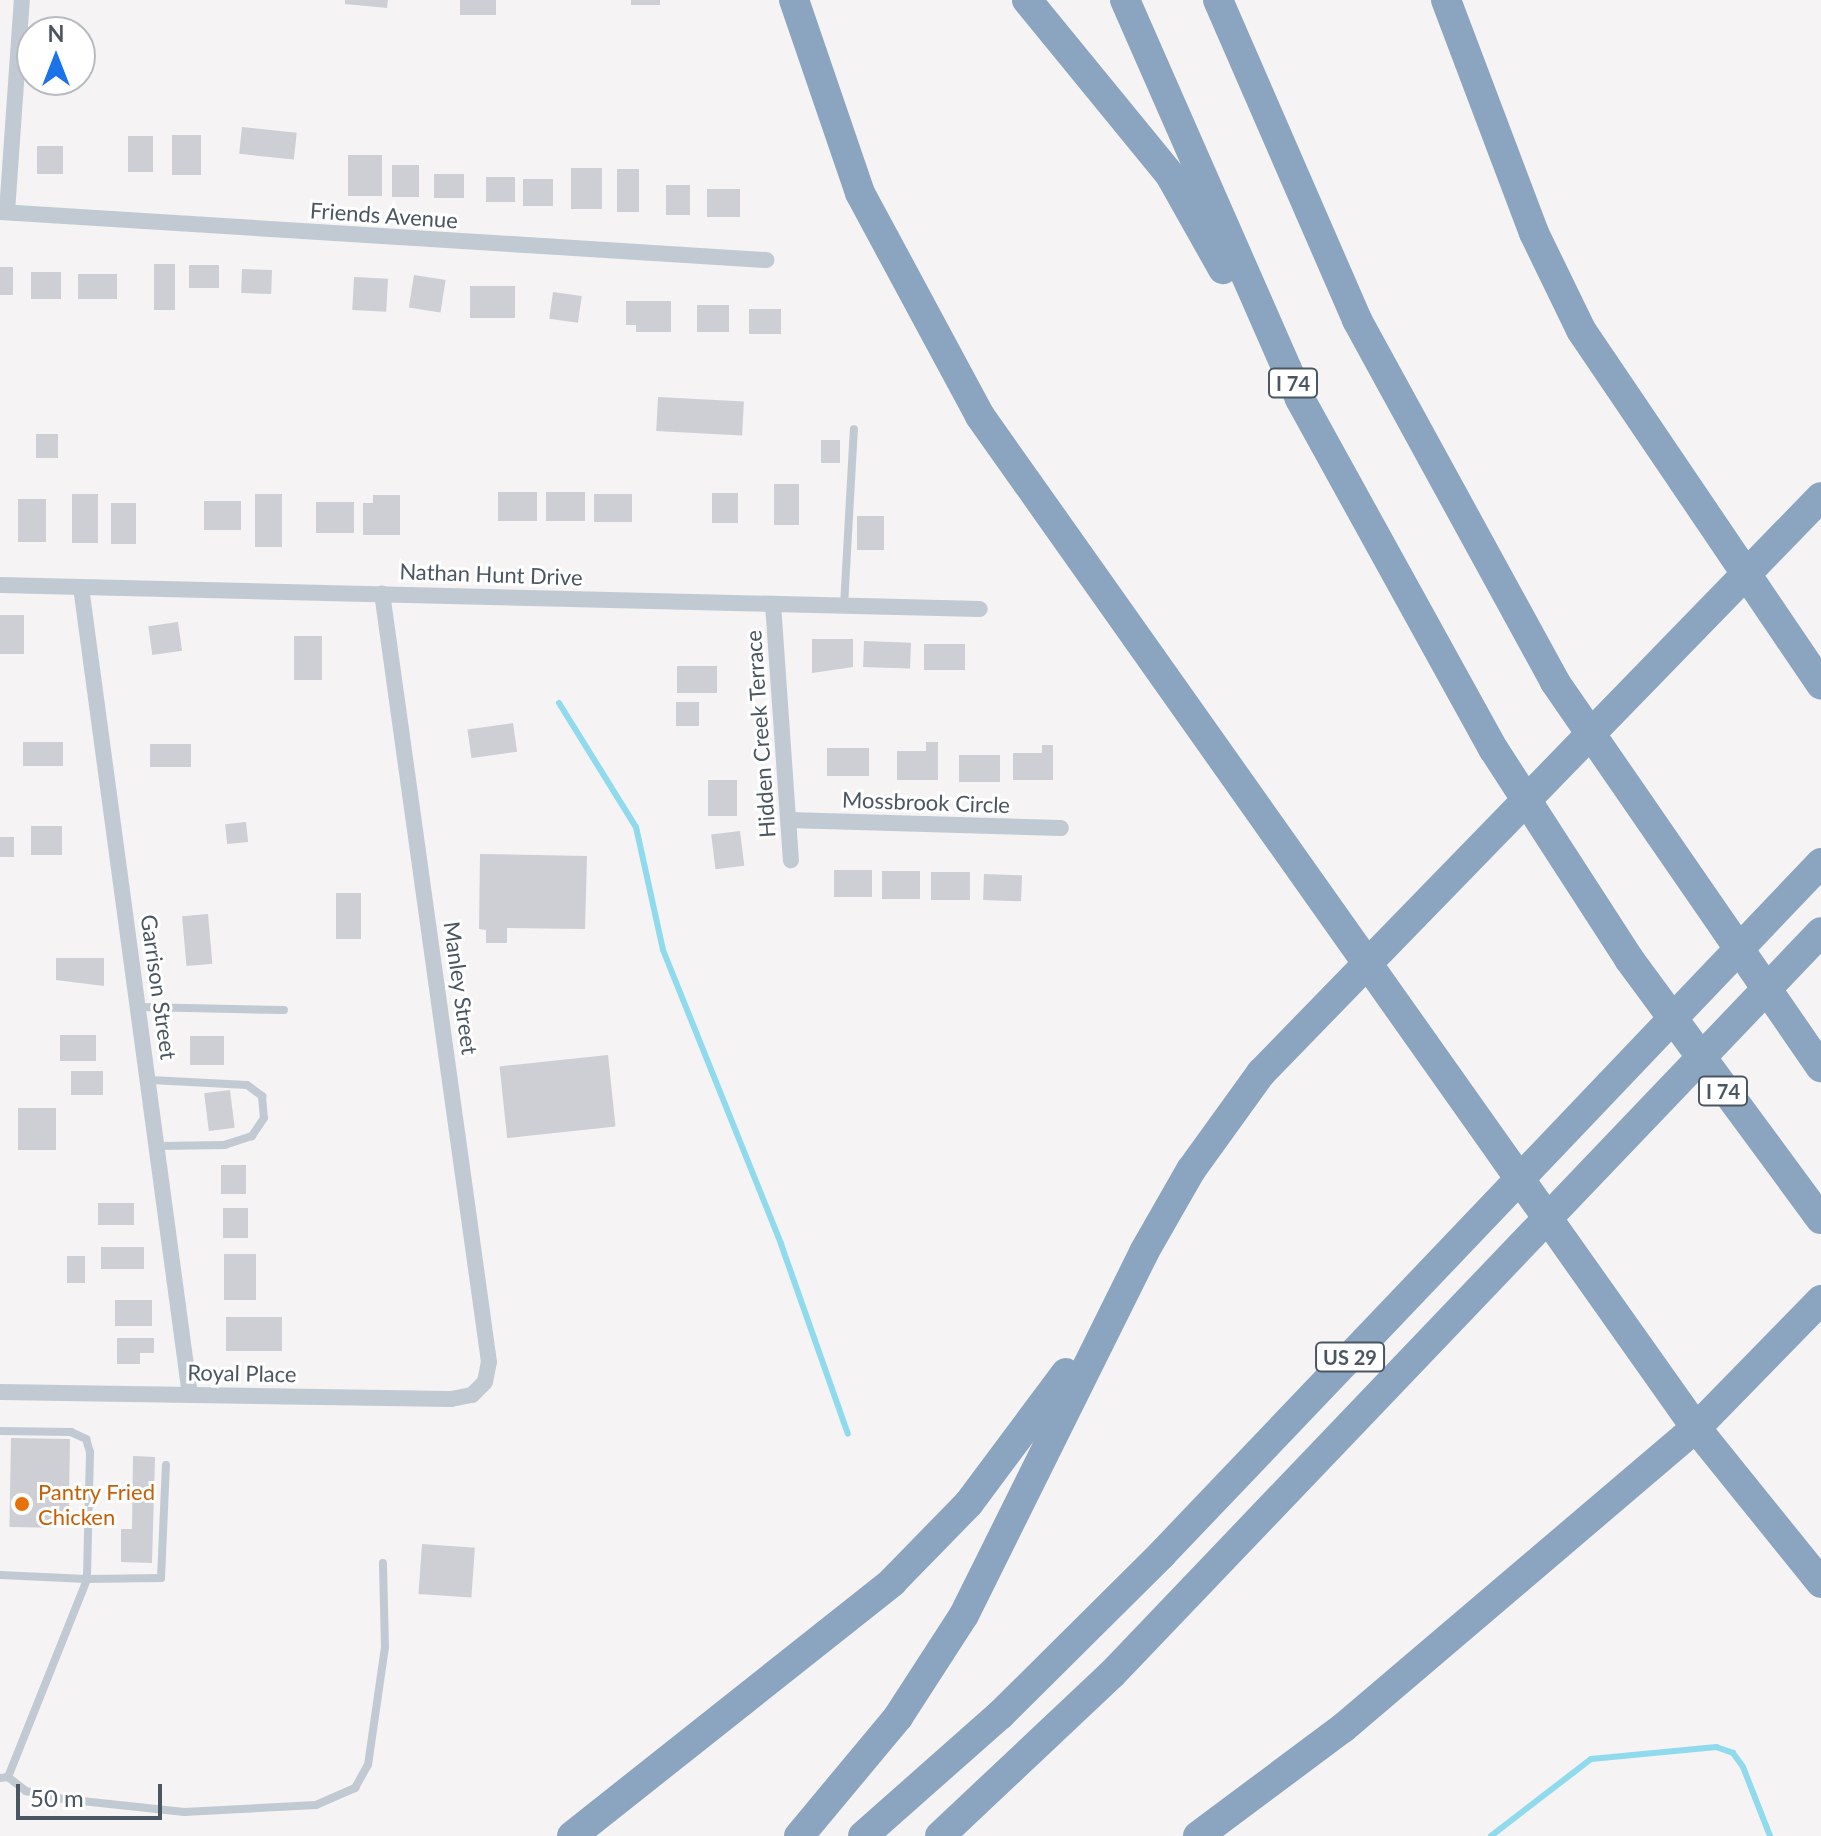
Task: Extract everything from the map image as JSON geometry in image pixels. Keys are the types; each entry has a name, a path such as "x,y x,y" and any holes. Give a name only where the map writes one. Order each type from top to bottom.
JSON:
{"highway":[{"path":"794,0 860,193 980,416 1483,1122 1696,1428 1821,1583"},
{"path":"1027,0 1170,175 1300,399"},
{"name":"I 74","path":"1125,0 1300,399 1494,750 1629,959 1821,1219"},
{"path":"1218,0 1357,320 1555,682 1702,899 1821,1067"},
{"path":"1235,0 1254,86"},
{"path":"1446,0 1534,233 1581,330 1821,684"},
{"path":"799,1836 898,1717 964,1615 1130,1278 1191,1170 1242,1098 1368,962 1747,577 1821,497"},
{"name":"US 29","path":"863,1836 1162,1554 1821,863"},
{"name":"US 29","path":"940,1836 1112,1674 1821,932"},
{"path":"572,1836 892,1582 969,1503 1130,1278"},
{"path":"1198,1836 1343,1728 1696,1428 1821,1300"}],"street":[{"path":"4,212 22,0"},
{"name":"Friends Avenue","path":"4,212 766,260"},
{"name":"Nathan Hunt Drive","path":"0,585 980,609"},
{"name":"Garrison Street","path":"81,587 150,1080 190,1395"},
{"name":"Manley Street","path":"382,593 489,1362 479,1388"},
{"name":"Hidden Creek Terrace","path":"773,604 791,860"},
{"name":"Mossbrook Circle","path":"789,820 1061,828"},
{"name":"Royal Place","path":"0,1392 451,1399 479,1388"}],"lane":[{"path":"844,606 854,429"},
{"path":"140,1007 284,1010"},
{"path":"150,1080 247,1085 262,1096 264,1118 252,1136 225,1145 158,1146"},
{"path":"0,1431 71,1432 86,1439 87,1579 4,1777 26,1791 63,1799 184,1812 316,1805 355,1788 368,1765 385,1647 383,1563"},
{"path":"0,1575 161,1578 166,1465"}],"building":[{"path":"345,0 388,0 387,8 345,4"},
{"path":"460,0 496,0 496,15 460,15"},
{"path":"631,0 660,0 660,5 631,5"},
{"path":"242,127 297,133 294,160 239,154"},
{"path":"172,135 201,135 201,175 172,175"},
{"path":"128,136 153,136 153,172 128,172"},
{"path":"37,146 63,146 63,174 37,174"},
{"path":"348,155 382,155 382,196 348,196"},
{"path":"392,165 419,165 419,197 392,197"},
{"path":"571,168 602,168 602,209 571,209"},
{"path":"617,169 639,169 639,212 617,212"},
{"path":"434,174 464,174 464,198 434,198"},
{"path":"486,177 515,177 515,202 486,202"},
{"path":"523,179 553,179 553,206 523,206"},
{"path":"666,185 690,185 690,215 666,215"},
{"path":"707,189 740,189 740,217 707,217"},
{"path":"154,264 175,264 175,310 154,310"},
{"path":"189,265 219,265 219,288 189,288"},
{"path":"0,267 13,267 13,295 0,295"},
{"path":"242,269 272,270 271,294 241,293"},
{"path":"31,272 61,272 61,299 31,299"},
{"path":"78,274 117,274 117,299 78,299"},
{"path":"414,275 446,280 440,313 409,308"},
{"path":"354,277 388,279 386,312 352,310"},
{"path":"470,286 515,286 515,318 470,318"},
{"path":"553,292 582,296 578,323 549,319"},
{"path":"626,301 671,301 671,332 636,332 636,325 626,325"},
{"path":"697,305 729,305 729,332 697,332"},
{"path":"749,309 781,309 781,334 749,334"},
{"path":"658,397 744,402 742,435 656,431"},
{"path":"36,434 58,434 58,458 36,458"},
{"path":"821,440 840,440 840,463 821,463"},
{"path":"774,484 799,484 799,525 774,525"},
{"path":"498,492 537,492 537,521 498,521"},
{"path":"546,492 585,492 585,521 546,521"},
{"path":"712,493 738,493 738,523 712,523"},
{"path":"72,494 98,494 98,543 72,543"},
{"path":"255,494 282,494 282,547 255,547"},
{"path":"594,494 632,494 632,522 594,522"},
{"path":"373,495 400,495 400,535 363,535 363,503 373,503"},
{"path":"18,499 46,499 46,542 18,542"},
{"path":"204,501 241,501 241,530 204,530"},
{"path":"316,502 354,502 354,533 316,533"},
{"path":"111,503 136,503 136,544 111,544"},
{"path":"857,516 884,516 884,550 857,550"},
{"path":"0,615 24,615 24,654 0,654"},
{"path":"178,622 182,651 152,655 148,626"},
{"path":"294,636 322,636 322,680 294,680"},
{"path":"812,639 853,639 853,667 812,673"},
{"path":"864,641 911,643 910,669 863,667"},
{"path":"924,644 965,644 965,670 924,670"},
{"path":"677,666 717,666 717,693 677,693"},
{"path":"676,702 699,702 699,726 676,726"},
{"path":"513,723 517,752 471,758 467,729"},
{"path":"23,742 63,742 63,766 23,766"},
{"path":"926,742 938,742 938,780 897,780 897,751 926,751"},
{"path":"150,744 191,744 191,767 150,767"},
{"path":"1042,745 1053,745 1053,780 1013,780 1013,753 1042,753"},
{"path":"827,748 869,748 869,776 827,776"},
{"path":"959,755 1000,755 1000,782 959,782"},
{"path":"708,780 737,780 737,816 708,816"},
{"path":"246,822 248,842 227,844 225,824"},
{"path":"31,826 62,826 62,855 31,855"},
{"path":"740,831 744,866 715,869 711,835"},
{"path":"0,837 14,837 14,857 0,857"},
{"path":"480,854 587,856 585,929 507,928 507,943 486,943 486,930 479,929"},
{"path":"834,870 872,870 872,897 834,897"},
{"path":"882,871 920,871 920,899 882,899"},
{"path":"931,872 970,872 970,900 931,900"},
{"path":"984,874 1022,875 1021,901 983,900"},
{"path":"336,893 361,893 361,939 336,939"},
{"path":"208,914 212,964 186,966 182,916"},
{"path":"56,958 104,958 104,986 56,980"},
{"path":"60,1035 96,1035 96,1061 60,1061"},
{"path":"190,1036 224,1036 224,1065 190,1065"},
{"path":"608,1055 616,1127 507,1138 500,1066"},
{"path":"71,1071 103,1071 103,1095 71,1095"},
{"path":"230,1090 235,1128 209,1131 204,1093"},
{"path":"18,1108 56,1108 56,1150 18,1150"},
{"path":"221,1165 246,1165 246,1194 221,1194"},
{"path":"98,1203 134,1203 134,1225 98,1225"},
{"path":"223,1208 248,1208 248,1238 223,1238"},
{"path":"101,1247 144,1247 144,1269 101,1269"},
{"path":"224,1254 256,1254 256,1300 224,1300"},
{"path":"67,1256 85,1256 85,1283 67,1283"},
{"path":"115,1300 152,1300 152,1326 115,1326"},
{"path":"226,1317 282,1317 282,1351 226,1351"},
{"path":"117,1338 154,1338 154,1353 140,1353 140,1364 117,1364"},
{"path":"11,1438 70,1439 68,1528 9,1527"},
{"path":"133,1456 155,1457 152,1563 121,1562 121,1529 132,1529"},
{"path":"422,1544 475,1548 471,1598 419,1594"}],"waterway":[{"path":"559,703 636,827 663,950 781,1244 848,1434"},
{"path":"1491,1836 1591,1759 1716,1747 1733,1753 1743,1767 1770,1836"}],"place":[{"name":"Pantry Fried Chicken","path":"22,1504"}]}
